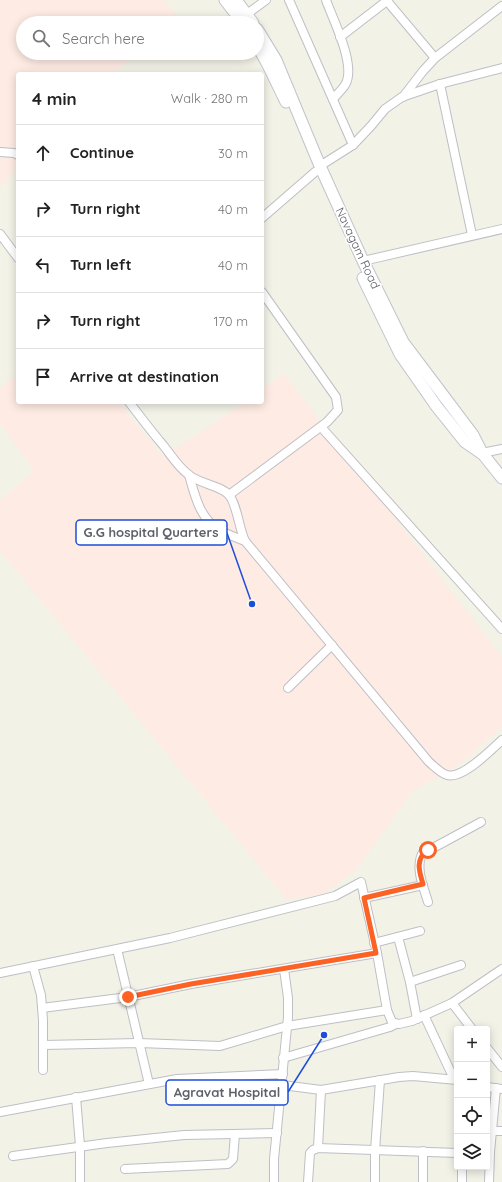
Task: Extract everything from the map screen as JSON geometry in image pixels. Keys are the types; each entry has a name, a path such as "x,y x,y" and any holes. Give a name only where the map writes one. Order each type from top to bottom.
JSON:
{"street":[{"path":"225,0 243,16"},
{"path":"236,0 246,16"},
{"path":"252,16 266,0"},
{"path":"289,0 353,145"},
{"path":"326,0 340,37 349,68 345,85 333,99"},
{"path":"340,37 388,0 435,58"},
{"path":"402,97 435,58 502,6"},
{"name":"Navagam Road","path":"264,40 276,60 318,169 368,289 400,354 465,442 482,453"},
{"name":"Navagam Road","path":"264,58 403,342 473,435 482,453 502,478"},
{"path":"264,216 318,169 353,145 371,126 384,109 402,97 440,84 502,68"},
{"path":"440,84 472,235"},
{"path":"0,152 16,154"},
{"path":"363,260 502,229"},
{"path":"0,234 16,255"},
{"path":"229,495 327,422 338,410 336,397 264,295"},
{"path":"131,404 175,462 189,475 203,483 223,490 229,495 234,502 241,532 245,541 429,762 448,775 454,775 463,771 502,740"},
{"path":"320,427 502,629"},
{"path":"482,453 502,449"},
{"path":"189,475 196,500 204,516 220,531 245,541"},
{"path":"288,688 332,645"},
{"path":"428,902 420,871 420,859 422,854 481,822"},
{"path":"0,973 170,938 335,896 361,882 387,1010 392,1022 396,1024"},
{"path":"364,898 423,884"},
{"path":"374,943 420,931"},
{"path":"398,937 421,1017 454,1076"},
{"path":"117,949 149,1084"},
{"path":"42,1008 128,997 191,984 376,953"},
{"path":"410,982 461,965"},
{"path":"32,966 41,995 43,1070"},
{"path":"274,1182 274,1159 287,1026 288,998 284,969"},
{"path":"283,1058 396,1024 403,1024 421,1017 452,1003 502,969"},
{"path":"452,1003 470,1026"},
{"path":"43,1045 139,1043 220,1046 287,1026 387,1010"},
{"path":"490,1052 502,1067"},
{"path":"0,1112 177,1078 283,1074"},
{"path":"282,1085 321,1090 413,1076 454,1080"},
{"path":"375,1182 375,1150 380,1080"},
{"path":"490,1142 499,1088"},
{"path":"318,1148 321,1090"},
{"path":"76,1097 80,1146 80,1182"},
{"path":"492,1131 502,1131"},
{"path":"13,1156 80,1146 184,1135 277,1133"},
{"path":"125,1169 228,1164 233,1159 235,1134"},
{"path":"308,1182 310,1153 318,1148 454,1153"},
{"path":"423,1151 423,1182"},
{"path":"462,1170 462,1182"},
{"path":"489,1170 489,1182"}],"shaded area":[{"path":"0,0 164,0 176,15 175,16 16,16 16,60 129,60 117,72 16,72 16,171 0,187"},
{"path":"284,374 502,657 502,726 463,762 413,791 356,870 324,894 287,900 0,551 0,500 34,471 0,424 0,388 16,376 16,404 121,404 162,456 209,427 241,404 264,404 264,388"}],"place":[{"name":"G.G hospital Quarters","path":"252,604"},
{"name":"Agravat Hospital","path":"324,1035"}],"route":[{"path":"128,997 191,984 376,953 364,898 423,884 420,871 420,859 422,854 428,850"}]}
